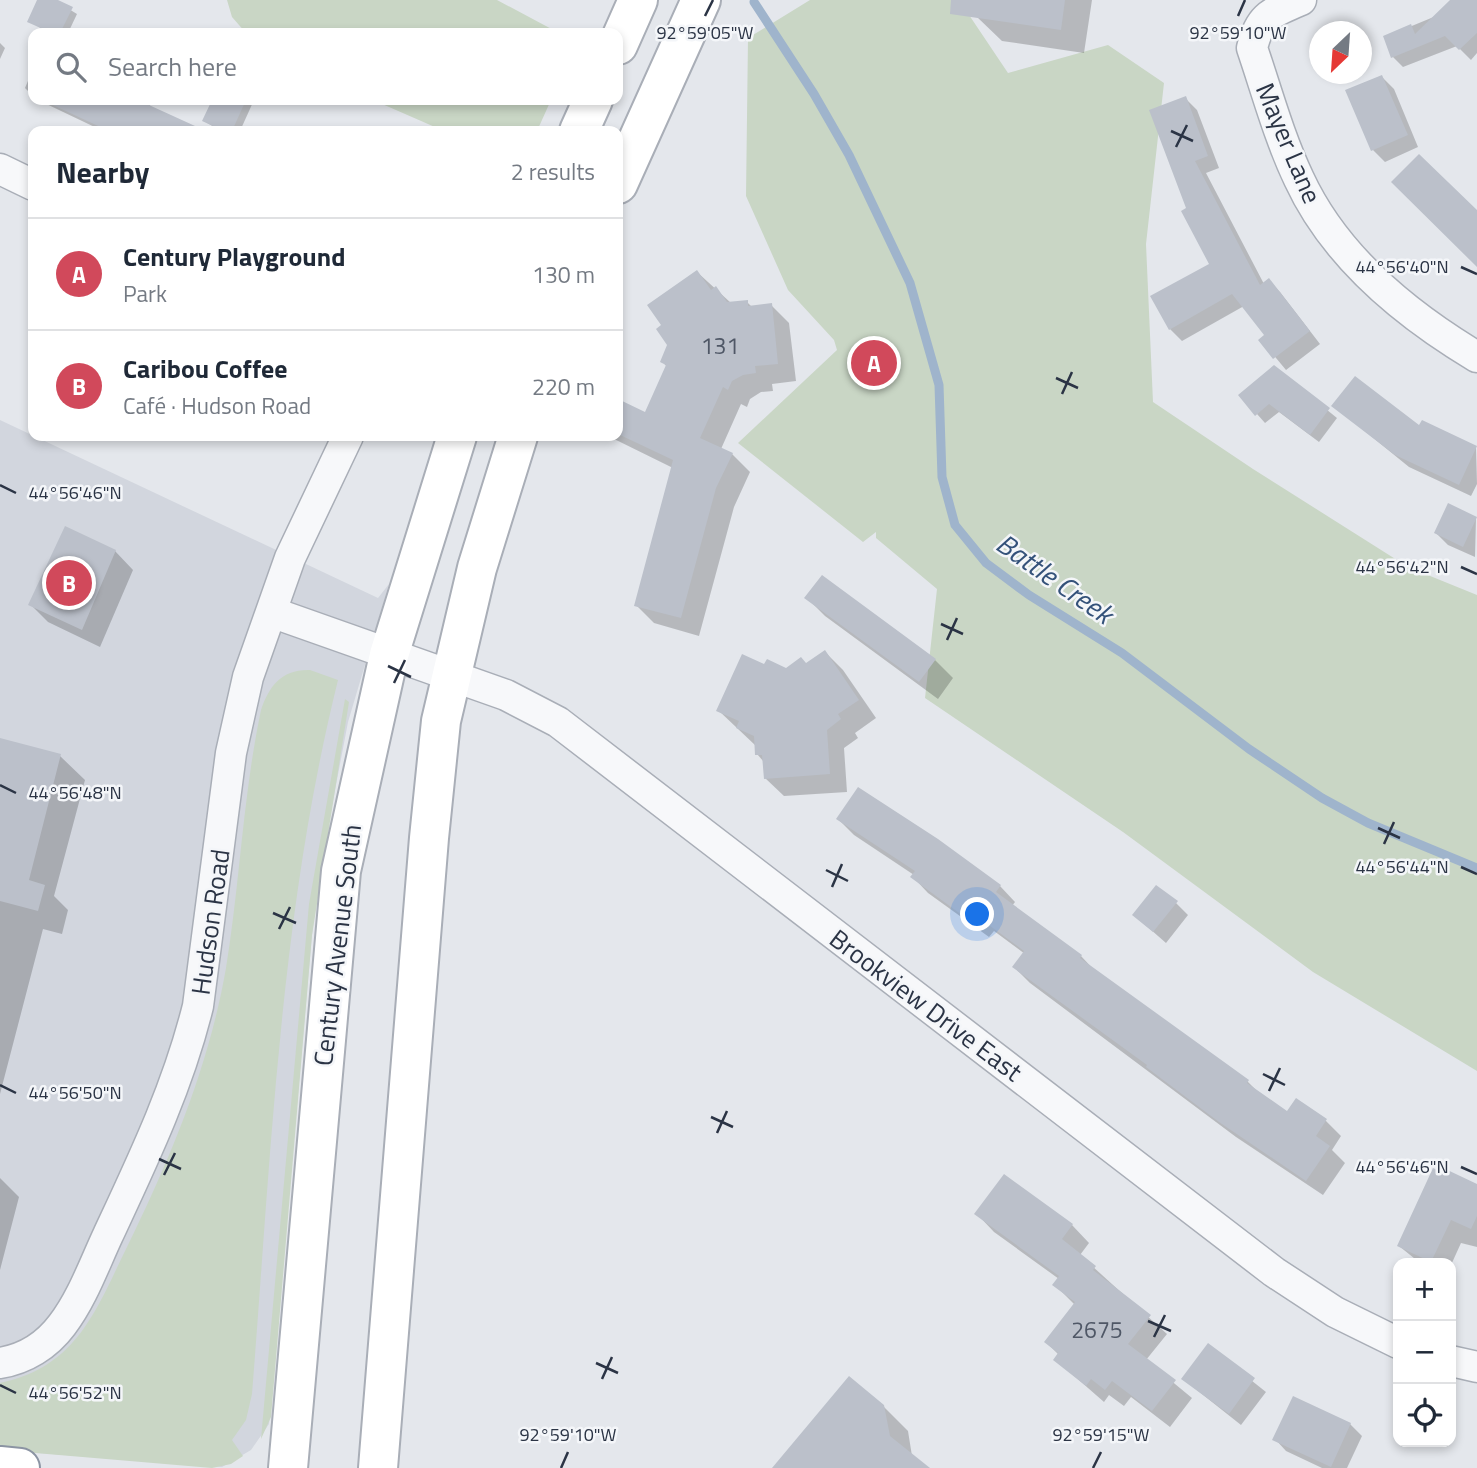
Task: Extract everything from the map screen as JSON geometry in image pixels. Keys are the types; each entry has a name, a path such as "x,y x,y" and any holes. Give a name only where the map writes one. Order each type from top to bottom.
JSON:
{"main road":[{"path":"623,34 638,0"},
{"path":"623,173 701,0"},
{"path":"581,126 591,105"},
{"name":"Century Avenue South","path":"288,1468 341,871 389,655 455,441"},
{"path":"379,1468 429,838 441,721 477,568 516,441"},
{"path":"0,1466 20,1468"}],"street":[{"name":"Mayer Lane","path":"1301,0 1275,11 1258,26 1252,48 1300,181 1322,219 1351,257 1393,299 1433,331 1477,358"},
{"path":"0,169 28,183"},
{"name":"Hudson Road","path":"0,1363 18,1359 41,1346 70,1314 146,1156 180,1070 190,1041 205,967 231,753 248,677 294,550 346,441"},
{"path":"271,612 450,676"},
{"name":"Brookview Drive East","path":"450,676 519,700 558,722 1274,1272 1335,1312 1393,1341"},
{"path":"1456,1362 1477,1367"}],"shaded area":[{"path":"0,420 28,433 28,441 45,441 378,598 389,584 348,722 321,864 312,935 269,1424 251,1450 222,1467 0,1450"}],"green space":[{"path":"227,0 497,0 550,28 242,28 232,17"},
{"path":"810,0 959,0 1008,73 1108,45 1164,83 1146,244 1153,402 1408,567 1477,595 1477,1071 1313,972 1123,832 925,698 937,589 876,538 876,532 863,542 738,443 837,350 834,340 788,290 746,196 748,38"},
{"path":"384,105 549,105 539,126 433,126"},
{"path":"300,670 310,670 338,680 318,768 290,946 272,1125 252,1394 246,1420 232,1440 243,1456 231,1464 212,1468 0,1450 0,1383 26,1375 48,1364 66,1350 81,1333 105,1293 187,1110 210,1040 226,968 250,774 261,710 268,693 284,676"},
{"path":"345,699 349,702 312,935 271,1417 261,1439 309,904"}],"building":[{"path":"37,0 58,0 73,7 62,28 41,28 27,22"},
{"path":"951,0 1065,0 1061,30 950,14"},
{"path":"1450,0 1477,0 1477,33 1459,50 1445,36 1391,58 1383,36 1411,24 1415,34"},
{"path":"1382,75 1408,135 1371,151 1345,90 1360,84 1372,84 1372,79"},
{"path":"1186,96 1208,156 1195,161 1260,285 1269,278 1310,331 1273,359 1258,340 1264,335 1232,294 1169,330 1150,296 1209,264 1181,211 1186,208 1149,110"},
{"path":"53,105 149,105 195,126 98,126"},
{"path":"210,105 244,105 234,126 213,126 202,121"},
{"path":"1419,154 1477,210 1477,267 1391,182"},
{"path":"697,270 711,290 716,286 727,302 748,300 748,306 772,303 778,364 755,366 756,373 743,375 732,381 728,390 723,387 700,438 733,453 716,488 681,618 634,606 673,460 623,436 623,401 645,412 666,365 660,362 667,345 656,329 661,325 647,305"},
{"path":"1274,365 1330,408 1310,435 1269,404 1255,416 1238,395"},
{"path":"1355,376 1419,425 1422,420 1477,446 1459,485 1395,455 1331,406"},
{"path":"1448,503 1477,517 1463,547 1434,533"},
{"path":"65,526 116,550 82,630 28,605"},
{"path":"822,575 936,659 919,682 804,598"},
{"path":"825,650 859,700 838,714 841,719 827,730 830,774 764,779 762,755 755,755 754,736 736,728 739,721 716,711 742,654 764,664 767,659 786,668 801,657 806,663"},
{"path":"0,738 61,754 29,880 45,885 38,911 0,901"},
{"path":"858,787 938,839 1001,885 996,892 1082,955 1080,958 1249,1080 1247,1083 1287,1111 1296,1098 1327,1119 1316,1136 1330,1146 1306,1181 1219,1122 1146,1067 1147,1065 1012,967 1024,951 978,917 973,923 910,877 915,871 836,819"},
{"path":"1156,885 1178,901 1153,932 1132,915"},
{"path":"1439,1166 1477,1184 1477,1216 1471,1229 1451,1220 1433,1258 1422,1258 1397,1246 1433,1168 1437,1170"},
{"path":"1004,1174 1073,1224 1062,1239 1096,1266 1093,1270 1151,1315 1128,1344 1176,1380 1152,1411 1112,1381 1105,1390 1091,1379 1086,1386 1053,1360 1058,1353 1044,1342 1075,1302 1052,1285 1059,1276 974,1214"},
{"path":"1208,1343 1255,1378 1229,1414 1181,1379"},
{"path":"849,1376 884,1405 890,1436 930,1468 772,1468"},
{"path":"1293,1396 1351,1423 1331,1467 1272,1440"}],"waterway":[{"name":"Battle Creek","path":"754,2 814,94 849,155 910,283 939,385 942,477 955,525 986,563 1029,595 1122,653 1249,749 1322,798 1368,823 1477,868"}],"place":[{"name":"Century Playground","path":"874,363"},
{"name":"Caribou Coffee","path":"69,583"}]}
